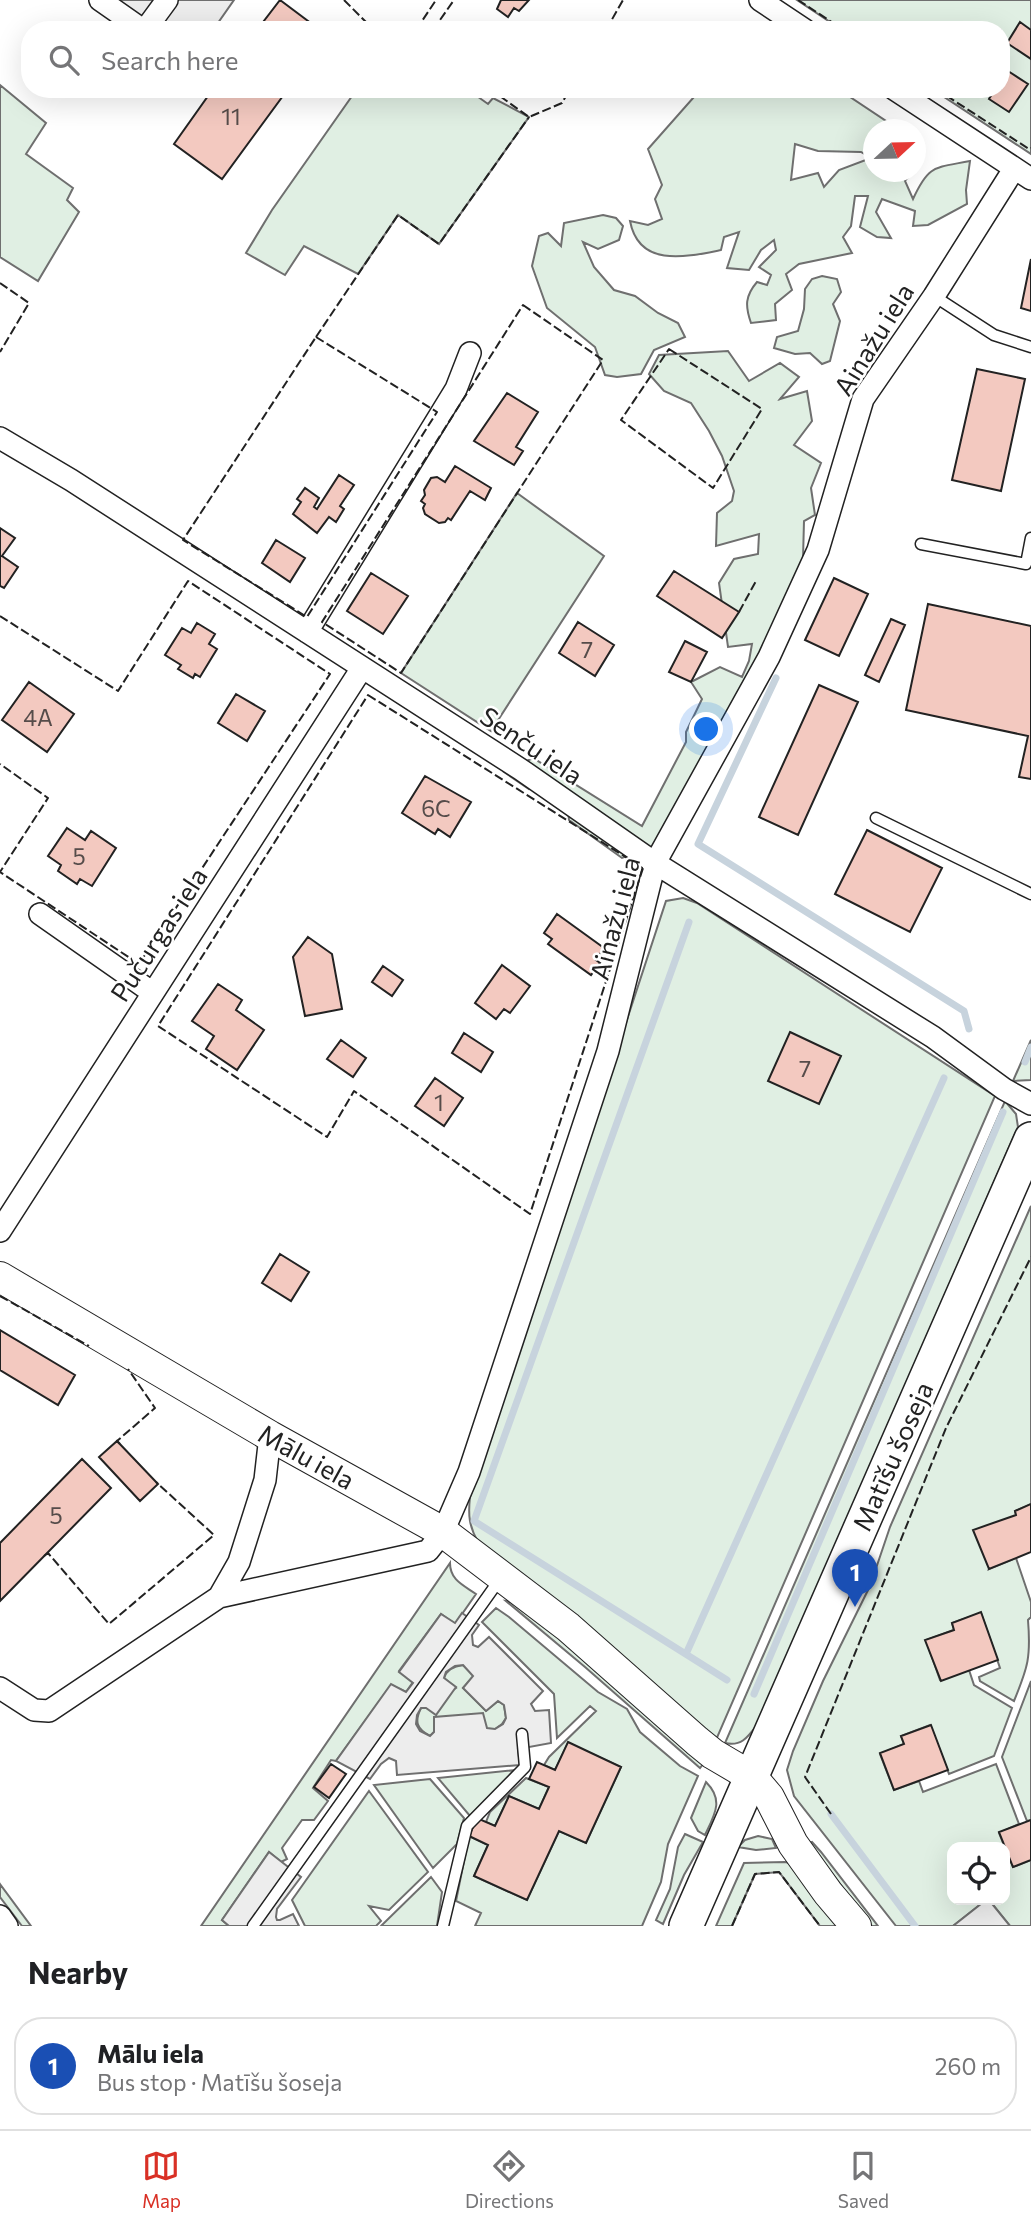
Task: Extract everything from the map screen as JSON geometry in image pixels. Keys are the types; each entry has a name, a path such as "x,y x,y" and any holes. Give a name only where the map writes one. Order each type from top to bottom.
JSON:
{"main road":[{"name":"Matīšu šoseja","path":"686,1926 1031,1139"}],"street":[{"path":"100,0 131,21"},
{"path":"151,21 167,0"},
{"path":"760,0 792,21"},
{"path":"908,98 1023,174"},
{"name":"Ainažu iela","path":"443,1532 469,1472 608,1051 655,863 769,657 818,550 863,399 1023,174"},
{"path":"307,632 456,389 470,353"},
{"name":"Senču iela","path":"0,438 71,480 520,769 655,863 933,1037 1031,1104"},
{"name":"Pučurgas iela","path":"0,1231 362,668"},
{"path":"40,915 153,993"},
{"name":"Mālu iela","path":"0,1277 270,1436 443,1532 568,1627 705,1748 752,1777 769,1797 793,1844 856,1926"},
{"path":"219,1597 239,1562 265,1480 270,1436"},
{"path":"0,1688 34,1710 49,1711 219,1597 428,1551 443,1532"},
{"path":"0,1916 7,1926"}],"lane":[{"path":"934,296 994,335 1031,348"},
{"path":"921,544 1026,564 1031,538"},
{"path":"876,818 1031,894"},
{"path":"253,1926 501,1577"},
{"path":"443,1926 467,1826 525,1767 522,1734"},
{"path":"263,1913 270,1926"}],"green space":[{"path":"797,0 1031,0 1031,154 946,98 1010,98 1010,21 828,21"},
{"path":"0,85 46,123 26,154 73,188 67,200 79,212 38,281 0,257"},
{"path":"351,98 480,98 488,104 493,98 529,117 439,244 398,215 358,274 304,246 285,275 246,253 272,210"},
{"path":"693,98 852,98 883,119 863,119 863,153 818,151 795,144 791,180 818,173 824,187 839,170 863,161 863,182 905,182 913,199 922,182 926,182 929,173 941,167 970,161 967,204 928,225 913,226 915,211 882,199 876,212 891,238 877,237 860,227 868,196 855,196 851,226 843,237 852,253 799,264 786,274 792,290 775,304 776,320 751,323 747,306 750,292 757,282 767,285 771,275 759,267 776,250 774,240 761,250 749,270 727,268 739,232 724,237 721,250 679,256 654,253 643,246 635,236 630,221 648,225 662,219 655,199 662,185 648,149"},
{"path":"603,215 616,218 623,226 619,240 598,249 583,242 594,267 614,290 635,296 658,313 678,323 685,337 654,350 641,374 617,377 605,375 595,347 547,308 532,266 539,236 548,233 561,246 564,223"},
{"path":"822,276 837,279 841,292 833,304 840,321 830,361 822,364 810,353 795,354 774,348 777,337 798,331 804,309 805,289 812,279"},
{"path":"728,351 749,381 780,363 799,377 780,399 807,391 812,421 794,445 821,463 811,488 815,515 804,521 803,559 674,839 622,858 569,820 566,788 549,780 529,789 504,772 533,758 642,826 686,742 686,732 702,699 691,682 720,667 742,677 752,644 728,647 719,583 734,559 758,554 759,534 716,546 717,513 732,501 734,491 722,456 691,403 664,391 649,374 659,355"},
{"path":"517,493 604,556 491,731 401,673"},
{"path":"683,898 697,903 995,1096 716,1740 478,1542 469,1515 470,1497 666,901"},
{"path":"1031,1040 1031,1080 1013,1081"},
{"path":"1005,1101 1016,1114 1018,1127 757,1725 740,1742 725,1743"},
{"path":"1031,1206 1031,1504 1015,1511 1016,1515 989,1569 1016,1558 1031,1602 1031,1617 1028,1620 1029,1653 1025,1670 1014,1701 980,1681 979,1677 1000,1668 981,1613 952,1623 954,1630 926,1640 940,1680 969,1670 974,1685 1012,1708 994,1756 949,1774 930,1725 901,1736 904,1744 880,1754 894,1790 919,1781 923,1792 996,1764 1019,1824 999,1833 1003,1842 947,1842 947,1905 980,1905 953,1926 896,1926 794,1796 787,1770 823,1681 870,1586 890,1527"},
{"path":"450,1563 455,1578 476,1594 455,1624 441,1614 399,1671 413,1682 406,1692 391,1685 336,1761 331,1760 313,1788 328,1801 314,1820 302,1820 282,1848 287,1859 281,1862 269,1852 222,1920 229,1926 201,1926"},
{"path":"506,1601 518,1603 704,1763 700,1768 585,1667"},
{"path":"496,1608 598,1692 627,1709 640,1732 680,1766 698,1776 668,1844 661,1882 642,1926 475,1926 481,1913 456,1901 469,1836 488,1845 474,1876 527,1900 559,1831 586,1843 621,1767 568,1743 555,1770 544,1765 596,1711 590,1706 557,1738 554,1694 482,1622"},
{"path":"463,1665 474,1676 463,1688 486,1711 498,1701 504,1705 506,1718 495,1729 434,1732 430,1736 418,1725 421,1708 426,1708 456,1688 444,1678 451,1668"},
{"path":"1031,1681 1031,1820 1027,1821 1002,1757"},
{"path":"516,1770 470,1816 438,1778"},
{"path":"526,1778 549,1787 539,1809 509,1796 495,1826 486,1822 490,1812"},
{"path":"430,1779 464,1818 457,1844 433,1868 374,1785"},
{"path":"706,1782 715,1795 716,1807 705,1835 698,1831 691,1818"},
{"path":"369,1791 428,1872 389,1910 369,1906 381,1921 376,1926 305,1926 292,1900"},
{"path":"685,1834 703,1842 684,1875 663,1924 656,1920 670,1889 678,1847"},
{"path":"758,1836 772,1839 776,1848 756,1850 738,1847 745,1840"},
{"path":"812,1842 878,1926 872,1926 809,1843"},
{"path":"1010,1860 1013,1867 1031,1860 1031,1926 1010,1926 993,1905 1010,1905"},
{"path":"744,1863 794,1864 842,1926 820,1926 779,1872 755,1874 732,1926 716,1926"},
{"path":"431,1877 442,1892 437,1926 381,1926"},
{"path":"0,1884 31,1926 22,1926 0,1897"}],"shaded area":[{"path":"108,0 234,0 219,21 132,21"},
{"path":"462,1613 479,1625 472,1635 473,1645 478,1647 489,1637 543,1691 531,1704 535,1711 549,1710 551,1743 518,1749 520,1765 397,1775 396,1761 389,1758 370,1779 336,1761 391,1684 406,1692 413,1683 399,1672 441,1614 455,1623","holes":["463,1665 473,1676 463,1688 486,1711 498,1701 504,1705 506,1718 503,1724 495,1729 487,1728 483,1713 434,1717 434,1732 430,1736 420,1731 416,1724 421,1708 426,1708 436,1715 456,1687 444,1678 446,1672 455,1666"]},
{"path":"269,1852 301,1877 277,1909 276,1917 280,1920 293,1914 299,1926 229,1926 222,1920"},
{"path":"980,1905 993,1905 1010,1926 953,1926"}],"building":[{"path":"280,0 308,21 264,21"},
{"path":"501,0 529,0 519,11 514,8 508,17 497,9"},
{"path":"1020,22 1031,30 1031,59 1010,45 1010,38"},
{"path":"1010,72 1028,84 1009,112 989,99 1010,98"},
{"path":"207,98 281,98 222,179 174,144"},
{"path":"1031,259 1031,311 1021,308"},
{"path":"977,369 1025,379 1001,491 952,480"},
{"path":"507,393 538,412 516,447 523,451 514,465 474,441"},
{"path":"455,466 491,488 485,500 470,491 451,520 448,518 439,523 425,514 425,504 421,501 425,495 424,490 431,478 437,477 445,482"},
{"path":"339,475 354,485 340,506 344,509 336,522 329,517 317,533 293,514 301,502 297,499 305,488 319,498 314,507 317,509"},
{"path":"0,528 15,538 2,556 18,567 4,588 0,586"},
{"path":"276,540 305,558 290,582 262,563"},
{"path":"674,571 739,612 722,638 657,596"},
{"path":"371,573 408,596 383,634 347,611"},
{"path":"834,578 868,594 839,656 805,640"},
{"path":"928,604 1031,626 1031,779 1019,777 1028,736 906,710"},
{"path":"891,619 905,625 879,682 865,675"},
{"path":"578,622 614,645 595,676 559,653"},
{"path":"197,623 215,634 209,644 217,649 200,677 195,674 193,678 178,669 181,665 165,655 182,628 191,633"},
{"path":"685,641 707,652 691,682 669,672"},
{"path":"29,682 74,714 47,752 2,720"},
{"path":"819,685 858,702 798,835 759,817"},
{"path":"236,694 265,711 247,741 218,723"},
{"path":"425,776 471,802 450,837 438,829 435,834 402,813"},
{"path":"67,828 85,840 91,831 116,848 92,886 80,879 77,884 58,871 61,865 48,856"},
{"path":"867,830 942,868 910,932 835,894"},
{"path":"557,914 604,948 596,960 600,963 591,975 548,944 552,939 544,933"},
{"path":"308,937 332,954 342,1009 305,1016 293,957"},
{"path":"502,965 530,986 510,1013 504,1009 496,1019 475,1003"},
{"path":"383,966 403,980 392,996 372,982"},
{"path":"218,984 242,1000 236,1010 264,1030 237,1070 206,1049 214,1036 192,1021"},
{"path":"790,1032 841,1056 819,1104 768,1081"},
{"path":"464,1033 493,1052 481,1072 452,1053"},
{"path":"341,1040 366,1058 353,1077 327,1059"},
{"path":"435,1078 463,1098 444,1126 415,1106"},
{"path":"280,1254 309,1272 291,1301 262,1283"},
{"path":"0,1330 75,1375 58,1405 0,1370"},
{"path":"117,1441 158,1484 140,1501 99,1457"},
{"path":"82,1459 111,1488 0,1601 0,1543"},
{"path":"1031,1504 1031,1552 989,1569 973,1530 1016,1515 1015,1511"},
{"path":"981,1612 998,1660 941,1681 925,1640 954,1630 952,1623"},
{"path":"931,1725 948,1770 894,1790 880,1753 904,1744 901,1736"},
{"path":"568,1742 621,1767 586,1843 559,1831 527,1900 474,1876 488,1845 469,1836 477,1818 495,1826 509,1796 539,1809 549,1787 529,1779 537,1762 555,1770"},
{"path":"331,1764 346,1774 329,1798 314,1787"},
{"path":"1031,1820 1031,1860 1013,1867 1010,1842 1003,1842 999,1832"}],"waterway":[{"path":"776,678 698,844 964,1011 969,1029"},
{"path":"689,922 474,1521 727,1680"},
{"path":"1025,1062 1031,1047"},
{"path":"686,1654 944,1078"},
{"path":"754,1694 1003,1112"},
{"path":"831,1814 915,1926"}],"fence":[{"path":"344,0 365,21"},
{"path":"422,21 436,0"},
{"path":"439,21 454,0"},
{"path":"611,21 623,0"},
{"path":"798,0 830,21"},
{"path":"503,98 529,117 562,103 565,98"},
{"path":"950,98 1031,148"},
{"path":"316,337 398,215 439,244 529,117"},
{"path":"0,283 29,303 0,352"},
{"path":"523,305 603,360 401,673 322,622 523,305"},
{"path":"316,337 437,412 307,617 183,540 316,337"},
{"path":"669,349 762,409 713,488 621,420 669,349"},
{"path":"0,616 118,691 188,581 330,674 139,964 0,872 48,798 0,764"},
{"path":"739,612 756,581"},
{"path":"368,695 643,868 530,1214 354,1091 327,1137 158,1026 368,695"},
{"path":"831,1814 805,1777 946,1428 1031,1257"},
{"path":"0,1296 89,1346"},
{"path":"120,1444 117,1441 155,1408 128,1369"},
{"path":"44,1556 48,1553 109,1624 214,1535 156,1482"},
{"path":"732,1926 755,1874 779,1872 820,1926"}],"place":[{"name":"Mālu iela","path":"855,1607"}]}
